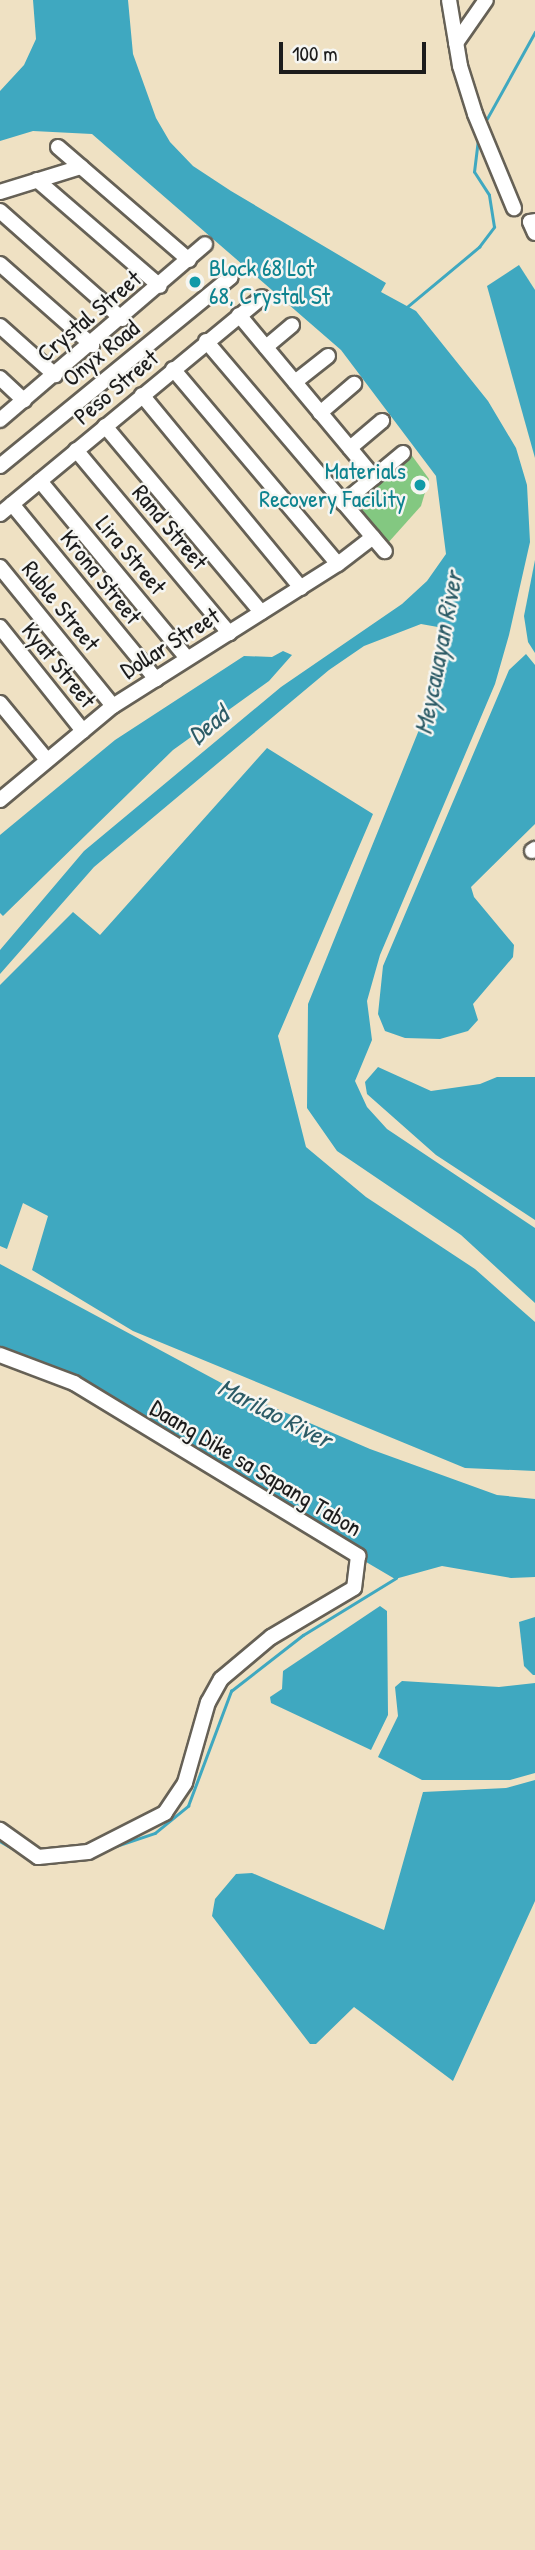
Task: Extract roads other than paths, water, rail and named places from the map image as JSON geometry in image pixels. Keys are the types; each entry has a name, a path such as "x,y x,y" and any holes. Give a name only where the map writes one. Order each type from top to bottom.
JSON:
{"street":[{"path":"449,0 456,43 475,114 514,208"},
{"path":"456,43 485,0"},
{"path":"58,147 189,260"},
{"path":"0,192 81,167"},
{"path":"37,180 160,286"},
{"path":"0,211 122,319"},
{"path":"535,221 530,222 535,233"},
{"name":"Crystal Street","path":"0,420 92,345 205,244"},
{"path":"0,264 92,345"},
{"name":"Onyx Road","path":"0,466 231,277"},
{"name":"Peso Street","path":"0,514 262,296"},
{"path":"239,316 374,477"},
{"path":"266,346 292,325"},
{"path":"0,326 55,375"},
{"path":"206,341 385,551"},
{"path":"295,382 328,356"},
{"path":"173,369 338,564"},
{"path":"0,378 24,400"},
{"path":"320,413 354,384"},
{"path":"142,395 301,588"},
{"path":"350,448 382,421"},
{"path":"105,426 261,612"},
{"name":"Rand Street","path":"76,450 229,633"},
{"path":"343,503 403,453"},
{"name":"Lira Street","path":"40,481 187,658"},
{"name":"Krona Street","path":"12,504 156,679"},
{"name":"Dollar Street","path":"3,791 47,760 113,706 338,564 373,537"},
{"name":"Ruble Street","path":"0,567 113,706"},
{"name":"Kyat Street","path":"0,627 83,731"},
{"path":"0,703 47,760"},
{"name":"Daang Dike sa Sapang Tabon","path":"0,1355 74,1383 358,1556 354,1588 271,1637 221,1679 208,1702 185,1783 165,1813 88,1853 37,1857 0,1830"}],"water":[{"path":"33,0 128,0 133,54 156,118 170,142 193,166 231,191 386,283 381,292 416,311 488,401 516,448 527,485 530,542 509,635 495,684 380,955 367,1001 372,1040 355,1081 367,1107 387,1129 535,1228 535,1303 461,1235 337,1151 307,1108 308,1004 425,715 449,629 421,624 364,646 329,670 94,867 0,974 0,950 84,851 281,687 402,604 427,581 446,554 436,476 341,350 92,134 33,131 0,141 0,91 24,65 36,39"},
{"path":"519,265 535,290 535,458 487,286"},
{"path":"535,560 535,653 528,642 524,616"},
{"path":"283,651 292,655 269,681 173,750 3,916 0,913 0,835 115,740 244,656 272,657"},
{"path":"526,654 535,665 535,824 471,887 474,897 514,945 513,957 473,1004 478,1020 468,1031 440,1039 405,1038 385,1031 378,1014 383,966 509,670"},
{"path":"267,748 373,814 278,1036 306,1147 366,1197 475,1269 535,1322 535,1471 465,1468 133,1331 32,1270 48,1216 23,1203 7,1249 0,1246 0,985 73,912 100,935"},
{"path":"378,1067 431,1091 480,1084 497,1077 535,1077 535,1220 436,1155 367,1094 365,1082"},
{"name":"Marilao River","path":"0,1264 240,1393 370,1449 497,1495 535,1499 535,1577 511,1578 442,1566 395,1579 35,1367 0,1355"},
{"path":"380,1606 387,1611 388,1715 371,1750 271,1703 270,1697 282,1689 283,1671"},
{"path":"535,1617 533,1675 524,1666 519,1622"},
{"path":"402,1681 499,1687 535,1683 535,1773 510,1780 422,1780 378,1757 398,1716 395,1687"},
{"path":"535,1780 535,1901 453,2081 354,2007 316,2044 310,2044 212,1916 215,1899 236,1874 252,1873 384,1930 423,1792 506,1788"}],"waterway":[{"path":"484,124 535,32"},
{"path":"407,307 479,247 494,227 489,195 474,172 478,137"},
{"path":"113,1847 155,1833 188,1806 231,1691 303,1635 396,1578"},
{"path":"0,1841 21,1853"}],"place":[{"name":"Block 68 Lot 68, Crystal St","path":"195,282"},
{"name":"Materials Recovery Facility","path":"420,485"}],"water label":[{"name":"Meycauayan River","path":"438,653"},
{"name":"Dead","path":"208,725"}]}
